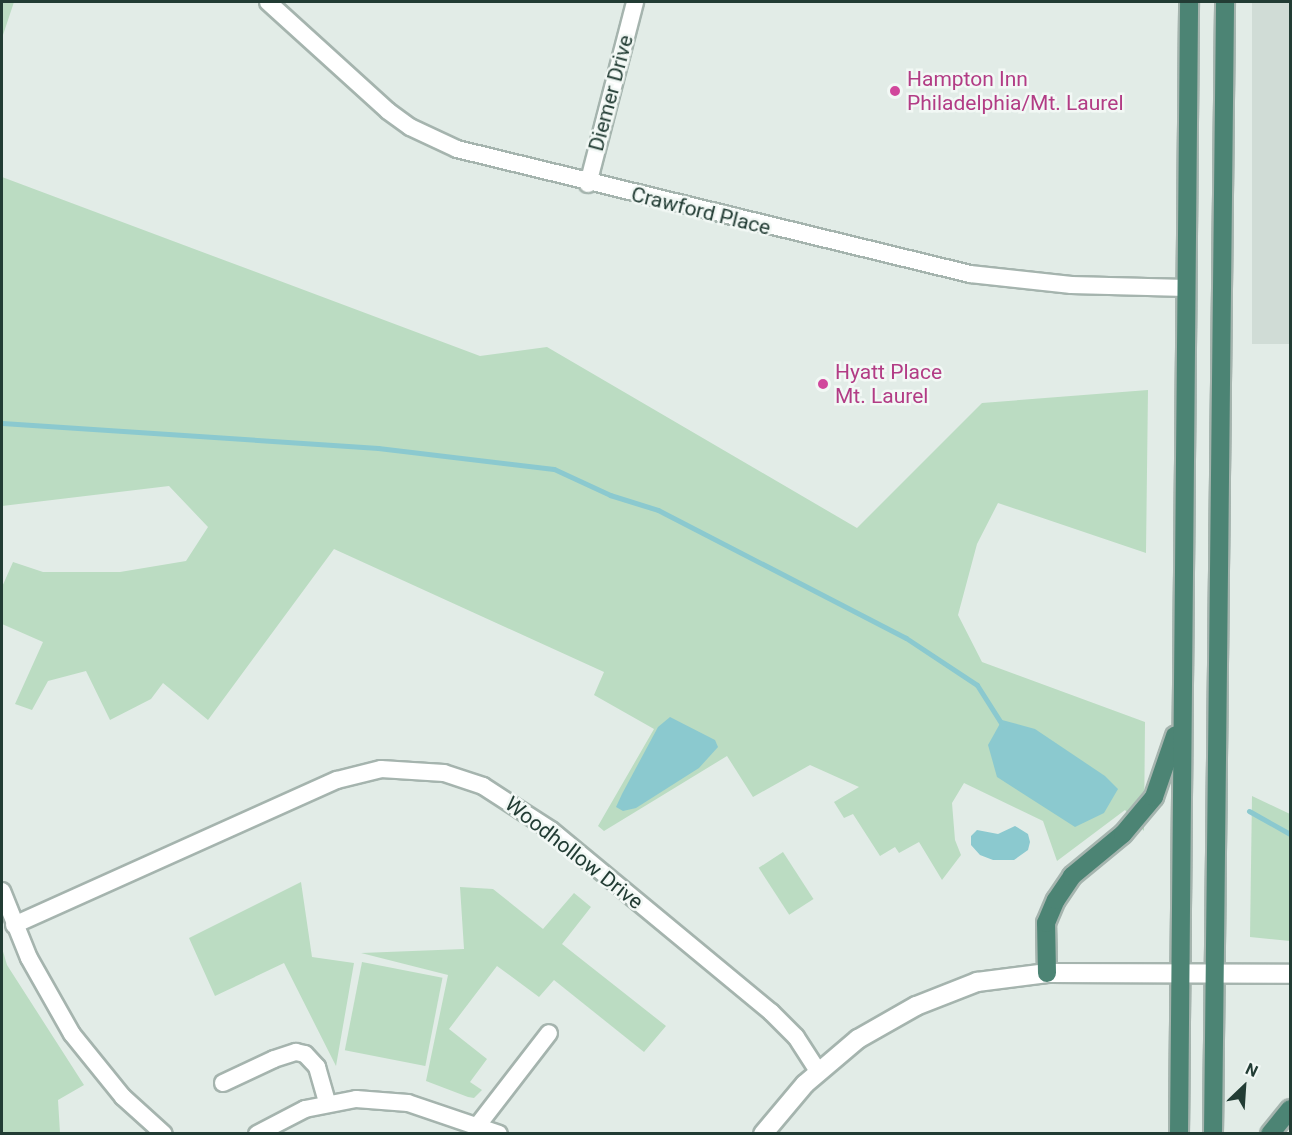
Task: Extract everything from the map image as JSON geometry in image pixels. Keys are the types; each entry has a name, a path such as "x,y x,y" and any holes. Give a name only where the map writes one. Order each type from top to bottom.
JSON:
{"highway":[{"path":"1179,1134 1189,2"},
{"path":"1213,1134 1225,2"},
{"path":"1047,973 1045,930 1050,911 1072,876 1123,834 1154,797 1164,776 1182,712"},
{"path":"1270,1134 1290,1109"}],"street":[{"name":"Crawford Place","path":"268,2 366,94 410,127 457,149 588,184 970,274 1071,285 1186,288"},
{"name":"Diemer Drive","path":"588,184 635,2"},
{"name":"Woodhollow Drive","path":"15,925 326,784 381,769 444,773 483,786 551,830 771,1012 795,1037 818,1071"},
{"path":"2,891 29,958 72,1034 105,1078 164,1134"},
{"path":"763,1134 818,1071 858,1039 916,1006 993,978 1047,973 1290,974"},
{"path":"478,1125 549,1033"},
{"path":"223,1083 274,1059 296,1052 305,1054 317,1067 327,1103"},
{"path":"257,1134 288,1116 327,1103 356,1099 396,1101 478,1125 499,1134"}],"shaded area":[{"path":"1252,2 1290,2 1290,344 1252,344"}],"green space":[{"path":"2,2 14,2 2,38"},
{"path":"2,177 480,356 547,347 857,528 982,403 1148,390 1146,553 998,503 977,544 958,615 982,662 1145,722 1144,831 1125,810 1057,861 1043,821 964,783 952,803 955,840 961,855 942,880 919,842 899,853 895,847 880,856 853,814 844,818 834,802 859,787 810,765 753,797 727,756 604,831 598,826 654,729 594,695 604,672 334,549 208,720 163,683 151,699 110,720 86,671 48,681 32,710 15,704 43,642 2,624 2,587 13,562 43,572 120,572 186,561 208,527 169,486 2,506"},
{"path":"1252,796 1290,814 1290,941 1250,937"},
{"path":"783,852 813,899 789,915 759,868"},
{"path":"301,882 312,957 354,963 336,1066 284,963 215,996 189,938"},
{"path":"460,887 493,889 543,929 574,893 591,907 562,944 666,1026 644,1052 554,980 539,997 497,966 449,1029 487,1059 470,1082 482,1090 474,1098 426,1081 448,975 361,953 464,949"},
{"path":"2,948 7,965 84,1085 58,1100 60,1133 2,1133"},
{"path":"362,962 442,978 425,1066 345,1050"}],"water":[{"path":"670,717 715,740 718,747 699,768 636,808 623,811 616,807 622,794 658,727"},
{"path":"1002,720 1035,729 1105,776 1118,789 1104,813 1075,827 997,777 988,745"},
{"path":"1015,826 1028,834 1030,842 1028,850 1014,860 993,860 980,855 971,845 971,836 977,830 998,834"}],"waterway":[{"path":"2,423 378,448 554,469 610,495 658,510 906,638 977,685 1003,726"},
{"path":"1249,811 1290,834"}],"place":[{"name":"Hampton Inn Philadelphia/Mt. Laurel","path":"895,91"},
{"name":"Hyatt Place Mt. Laurel","path":"823,384"}]}
